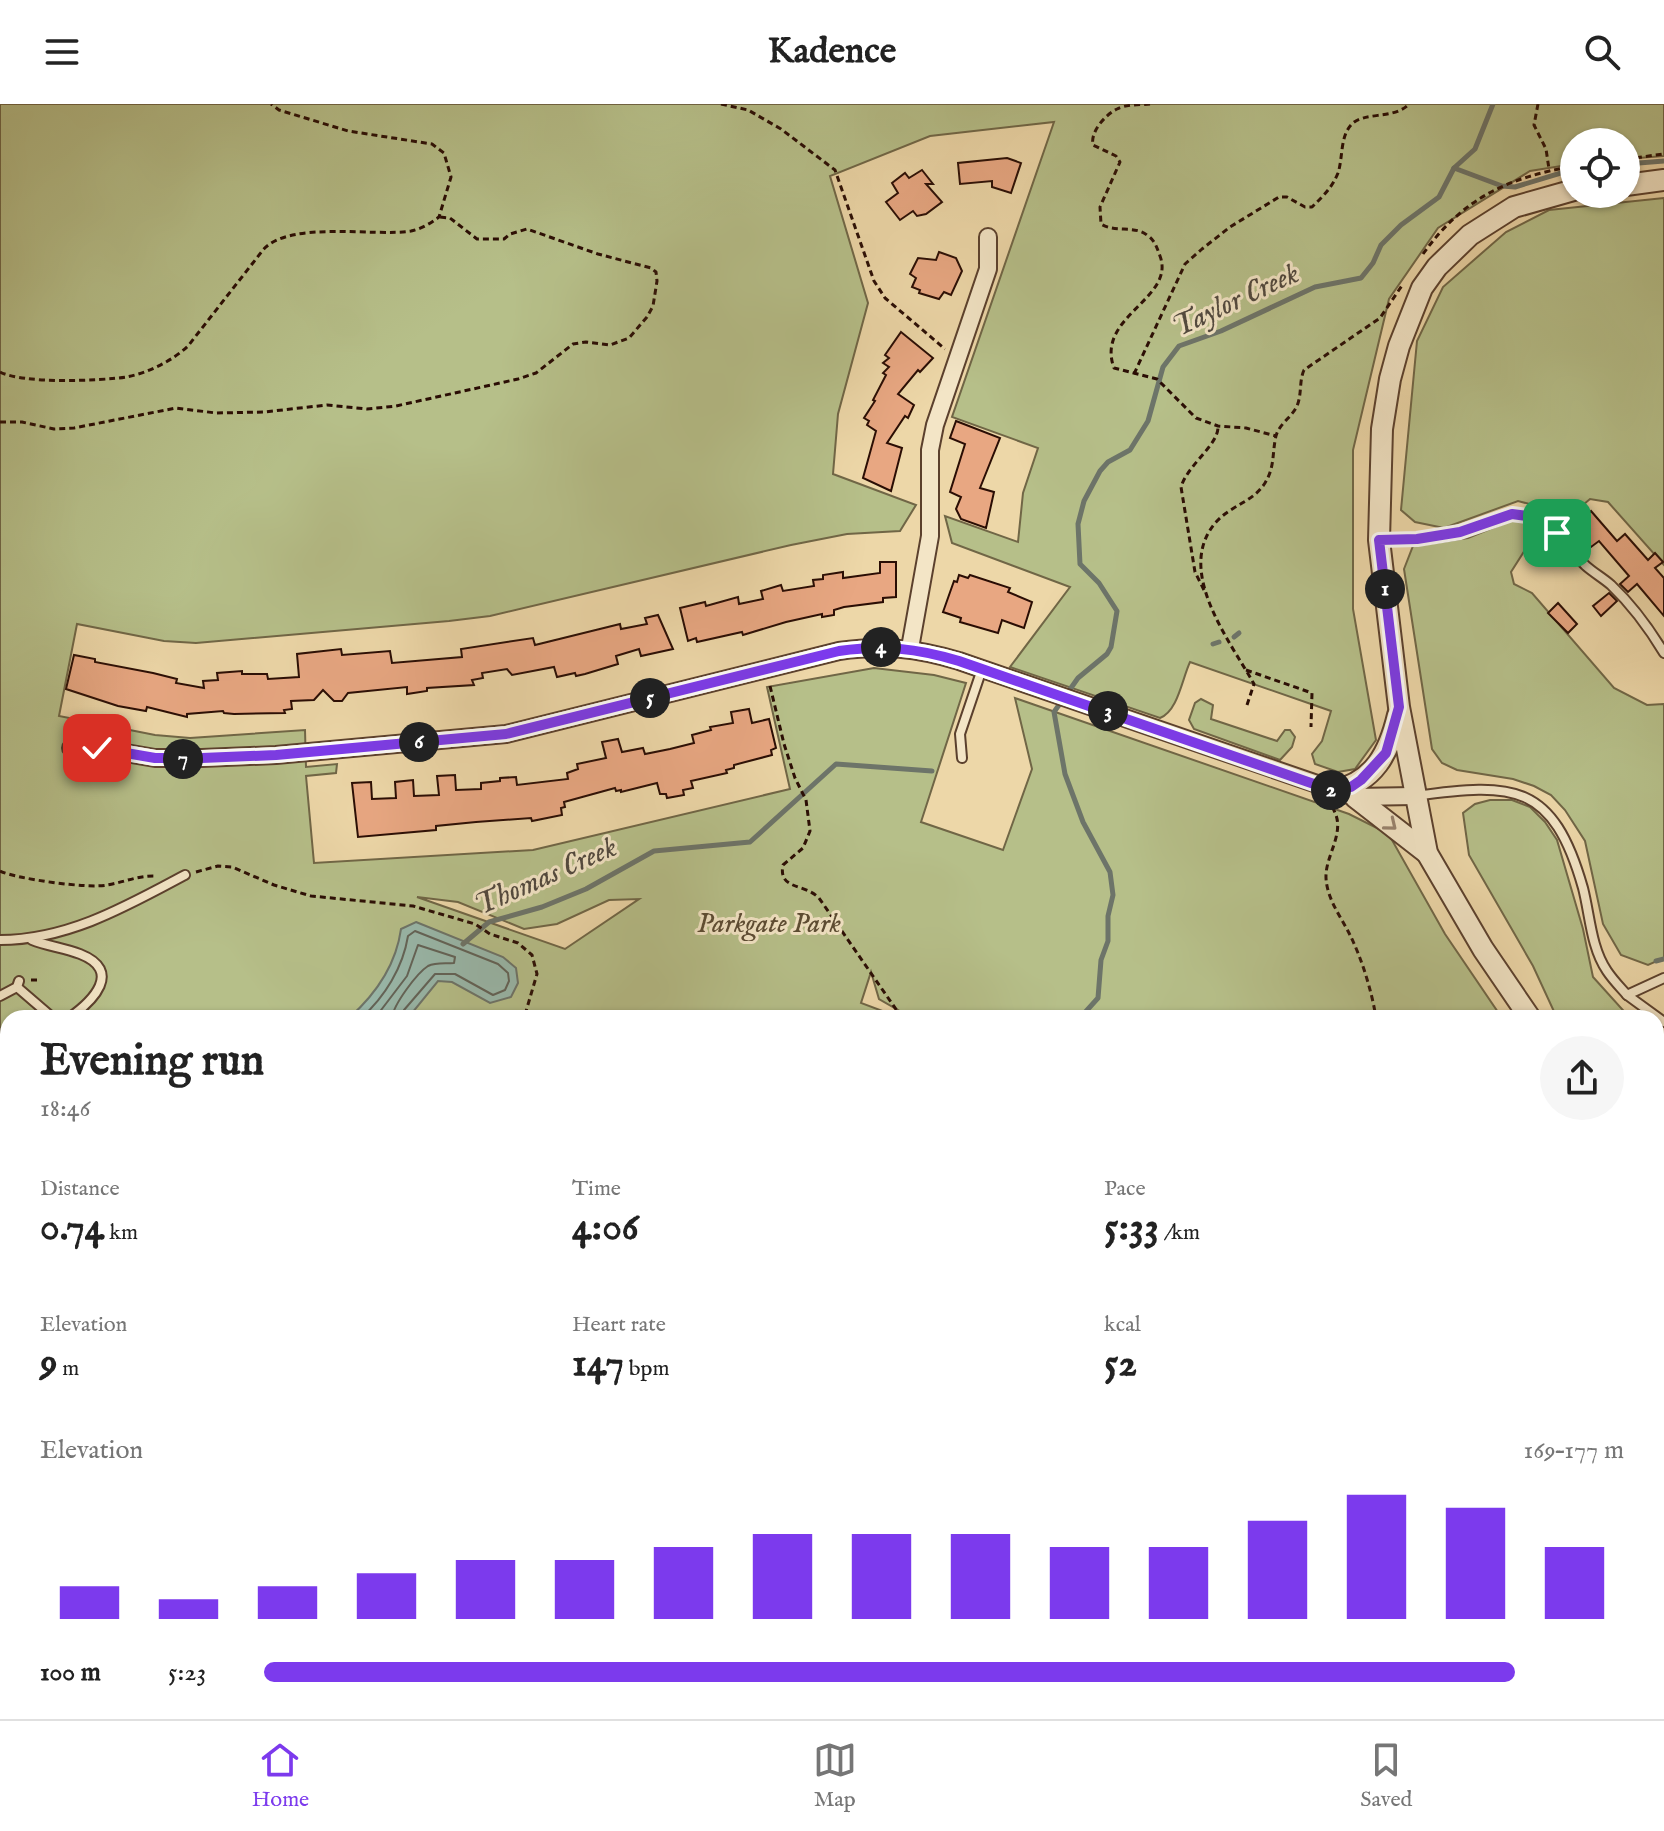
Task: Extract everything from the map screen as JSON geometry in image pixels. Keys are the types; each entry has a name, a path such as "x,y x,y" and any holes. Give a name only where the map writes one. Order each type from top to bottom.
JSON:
{"street":[{"path":"1640,183 1664,180"},
{"path":"1525,1010 1483,949 1427,853 1399,707 1379,540 1382,429 1390,379 1409,315 1437,267 1470,235 1514,207 1560,194"},
{"path":"910,648 930,536 930,450 935,425 988,269 988,237"},
{"path":"71,748 97,748 155,758 202,758 291,754 506,734 839,651 910,648 1034,686 1328,796 1377,799 1414,796"},
{"path":"1328,796 1361,780 1386,753 1399,707"},
{"path":"1355,797 1427,853"}],"lane":[{"path":"1379,540 1431,537 1460,532 1500,516 1527,516 1557,533 1585,565 1611,584 1648,626 1664,653"},
{"path":"962,758 960,734 982,669"},
{"path":"1414,796 1470,789 1500,790 1528,799 1551,815 1569,847 1583,888 1598,952 1606,970 1627,995 1648,1010"},
{"path":"0,940 31,939 106,917 185,875"},
{"path":"31,939 77,952 96,963 102,978 98,991 80,1010"},
{"path":"1627,995 1664,978"},
{"path":"0,996 18,984 45,1010"}],"path":[{"path":"271,104 279,110 348,131 432,144 444,153 450,165 449,188 439,217"},
{"path":"721,104 748,110 781,129 835,170 874,281 885,298 957,359"},
{"path":"1150,104 1118,108 1091,137 1093,145 1116,156 1120,162 1100,207 1101,224 1108,228 1146,233 1154,241 1162,264 1160,279 1154,290 1126,316 1116,333 1111,360 1114,368 1157,379 1188,413 1218,426 1246,428 1276,436"},
{"path":"1134,374 1185,264 1230,227 1271,201 1287,197 1305,207 1312,207 1328,192 1338,172 1348,128 1356,120 1389,114 1409,104"},
{"path":"1538,104 1534,125 1546,149 1549,171"},
{"path":"1640,157 1664,154"},
{"path":"1419,260 1460,212 1511,182 1530,174 1560,169"},
{"path":"0,372 20,379 129,377 161,365 188,346 275,239 319,232 412,230 439,217 450,218 477,239 504,239 527,229 656,272 653,306 637,330 620,342 573,344 536,373 396,406 367,409 327,405 264,412 216,413 176,408 74,428 54,429 22,422 0,422"},
{"path":"1205,591 1202,563 1208,533 1226,512 1252,499 1263,486 1272,469 1276,436 1298,404 1304,370 1380,318 1406,279"},
{"path":"1218,426 1216,438 1185,474 1181,487 1195,572 1228,641 1254,684 1247,705"},
{"path":"766,670 792,770 805,796 810,831 807,841 782,867 784,880 809,889 819,898 896,1010"},
{"path":"1246,670 1314,694 1311,727"},
{"path":"1328,796 1336,813 1338,832 1326,868 1328,889 1352,937 1370,987 1374,1010"},
{"path":"0,871 20,879 105,886 142,875 185,875 218,866 232,867 274,885 311,896 413,906 475,924 490,934 518,943 532,955 537,974 526,1010"}],"green space":[{"name":"Parkgate Park","path":"0,104 1664,104 1664,156 1640,158 1640,128 1560,128 1560,166 1530,171 1438,228 1389,299 1353,450 1353,609 1376,740 1355,769 1338,772 1315,764 1312,754 1322,741 1331,711 1190,662 1175,702 1160,718 1010,667 1070,587 952,543 945,516 1018,542 1023,493 1038,448 952,417 1054,122 930,136 830,176 868,303 838,414 833,474 916,505 900,531 847,534 791,545 490,616 449,621 196,643 164,641 77,624 59,716 155,735 190,738 305,730 306,767 337,764 336,773 306,776 314,863 533,850 790,789 767,687 874,668 934,675 966,683 921,822 1003,850 1032,769 1015,698 1349,814 1383,831 1392,840 1445,934 1497,1010 898,1010 879,999 871,972 861,1003 880,1010 0,1010","holes":["417,897 458,902 524,929 557,924 609,900 639,899 565,949"]},
{"path":"1664,198 1664,565 1608,502 1590,499 1571,515 1518,501 1444,528 1415,522 1401,510 1417,341 1443,287 1506,232 1549,210 1640,208 1640,201"},
{"path":"1517,518 1537,531 1511,572 1514,584 1532,593 1614,688 1647,705 1664,704 1664,958 1648,965 1621,955 1603,924 1585,841 1551,795 1513,779 1457,770 1442,763 1432,749 1404,569 1413,546 1468,538"},
{"path":"1201,699 1213,705 1211,719 1277,741 1285,730 1290,730 1295,737 1292,747 1280,760 1194,729 1189,720 1195,703"},
{"path":"1512,800 1530,807 1545,822 1557,840 1583,929 1593,977 1623,1010 1553,1010 1533,966 1469,855 1463,813 1475,804"}],"water":[{"path":"416,922 503,957 516,968 518,983 511,997 490,1003 452,982 438,981 414,1010 357,1010 389,967 401,929"}],"building":[{"path":"1007,158 1021,163 1011,193 992,187 992,181 960,184 958,163"},
{"path":"922,170 933,184 926,184 942,202 926,214 917,216 913,211 900,220 886,202 898,193 892,183 905,173 909,178"},
{"path":"939,252 956,258 962,271 951,295 944,292 939,299 919,293 920,290 912,287 916,278 910,274 918,258 936,260"},
{"path":"901,332 933,358 898,394 914,405 908,418 905,416 887,443 902,448 891,491 863,478 876,431 867,425 869,421 864,418 886,375 883,373 889,367 883,363 889,358 885,355"},
{"path":"956,421 1000,438 980,488 994,492 986,528 961,519 956,509 961,497 950,492 965,444 950,438"},
{"path":"1591,511 1617,541 1625,534 1648,560 1655,553 1663,562 1655,568 1664,578 1664,616 1637,584 1628,592 1620,584 1629,576 1599,541 1591,547 1574,527"},
{"path":"880,562 896,562 896,597 883,598 883,602 844,607 834,610 834,615 822,617 822,614 743,635 742,632 697,642 696,638 688,641 680,608 705,602 706,606 738,597 739,604 763,599 761,591 781,585 783,591 814,586 813,580 823,579 823,575 843,572 843,578 880,573"},
{"path":"959,575 968,578 970,575 1010,588 1008,592 1032,602 1024,628 1002,620 998,633 960,622 961,618 943,612"},
{"path":"1609,593 1617,601 1601,616 1593,606"},
{"path":"1558,603 1577,624 1568,633 1548,613"},
{"path":"658,615 673,649 641,656 639,649 616,656 618,664 585,674 557,677 554,667 512,675 507,669 482,673 483,678 472,680 474,685 427,688 427,691 407,694 407,687 348,693 342,701 334,701 323,690 314,700 291,701 292,709 284,710 285,713 234,714 223,711 187,714 187,717 147,707 146,711 118,706 66,689 74,655 204,688 203,681 218,680 217,673 242,671 242,674 267,674 268,679 299,677 297,654 341,649 342,655 390,651 392,663 462,657 461,649 533,638 535,645 620,624 621,629 647,624 645,618"},
{"path":"749,709 752,723 769,719 776,748 771,750 772,755 734,765 734,768 726,770 727,773 691,781 693,788 683,790 684,795 667,798 666,794 660,794 657,783 621,792 615,788 564,802 562,815 532,821 531,818 476,822 436,826 436,830 358,837 352,783 371,782 372,799 396,798 395,782 413,780 414,796 439,795 437,776 455,775 456,790 481,789 481,783 500,781 500,778 516,777 517,785 568,779 567,773 578,769 577,764 606,758 602,742 618,739 622,752 643,748 645,754 670,749 694,743 692,735 711,730 710,727 733,723 731,712"}],"waterway":[{"name":"Taylor Creek","path":"1087,1010 1098,998 1101,960 1108,941 1108,916 1113,895 1110,872 1083,822 1065,774 1054,712 1078,678 1107,654 1117,611 1099,583 1080,564 1078,524 1084,501 1100,471 1108,462 1130,450 1148,421 1163,367 1179,346 1221,331 1315,287 1361,278 1373,263 1381,245 1401,225 1439,197 1454,168 1475,149 1493,104"},
{"path":"1640,163 1664,161"},
{"path":"1454,168 1502,186 1515,187 1560,173"},
{"path":"1234,637 1239,633"},
{"path":"1213,644 1219,642"},
{"name":"Thomas Creek","path":"463,944 489,922 542,907 586,889 654,851 750,842 836,764 932,771"},
{"path":"1656,961 1664,959"}],"route":[{"path":"97,748 176,759 276,755 506,734 839,651 886,647 910,648 959,661 1334,791 1351,787 1361,780 1386,753 1399,707 1379,540 1417,539 1460,532 1512,514 1527,516 1557,533"}]}
